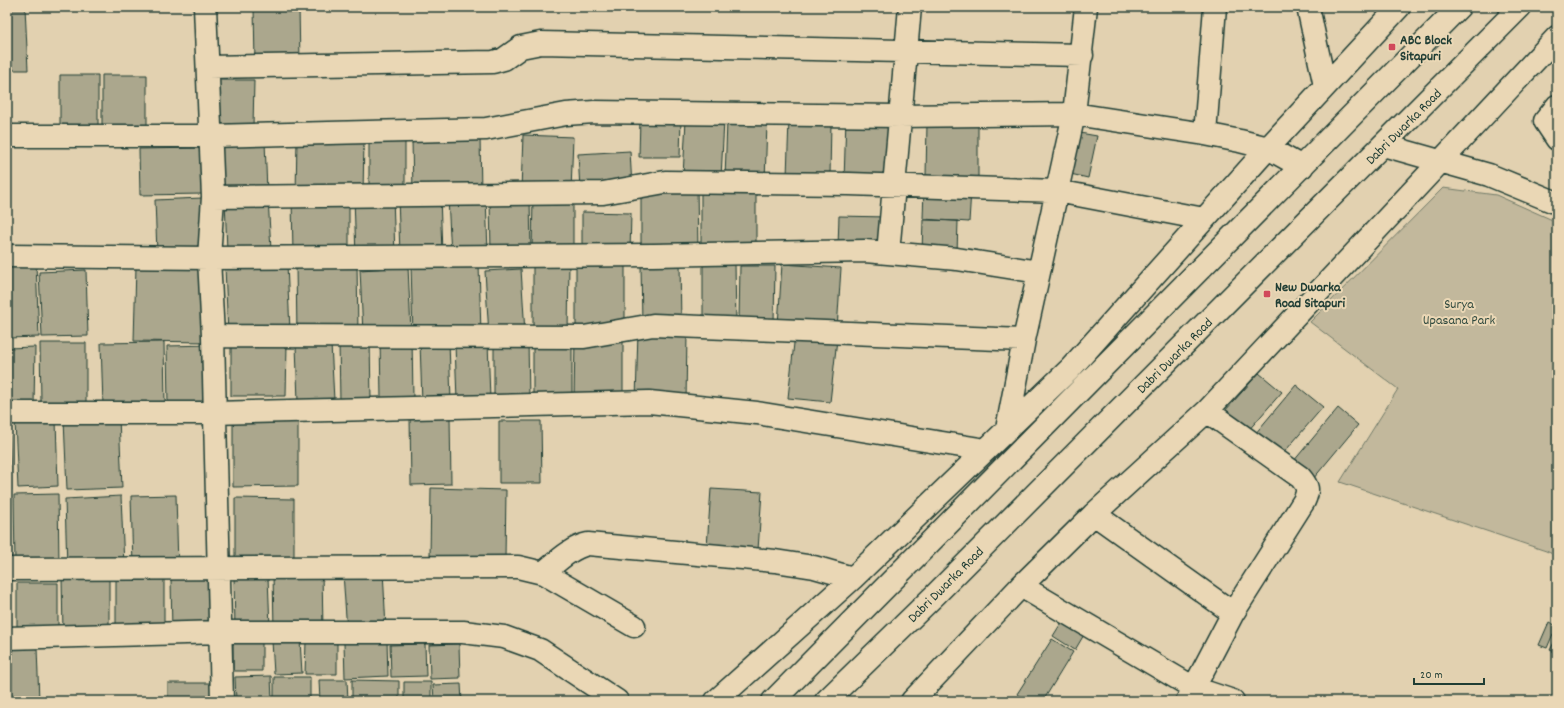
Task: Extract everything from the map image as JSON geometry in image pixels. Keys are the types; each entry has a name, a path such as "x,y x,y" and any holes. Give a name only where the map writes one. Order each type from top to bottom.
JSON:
{"street":[{"path":"205,7 214,197 209,258 213,336 214,413 222,632 222,701"},
{"path":"888,253 899,116 910,7"},
{"path":"1007,429 1024,340 1074,114 1082,55 1086,7"},
{"path":"1205,134 1215,7"},
{"path":"1308,7 1325,86"},
{"path":"716,701 852,578 1070,369 1268,148 1399,7"},
{"path":"773,701 1460,7"},
{"name":"Dabri Dwarka Road","path":"826,701 1384,145 1520,7"},
{"path":"912,701 1021,586 1094,514 1207,411 1557,37"},
{"path":"208,67 493,62 504,59 522,47 541,43 1082,55"},
{"path":"1557,106 1545,121 1557,140"},
{"path":"7,136 211,136 486,129 566,114 594,112 899,116 1074,114 1205,134 1268,148 1302,167"},
{"path":"1384,145 1410,154 1489,175 1557,203"},
{"path":"214,197 603,193 664,182 893,185 1057,191 1204,219"},
{"path":"7,256 209,258 654,255 865,251 957,259 1039,272"},
{"path":"213,336 584,337 653,325 1024,340"},
{"path":"7,413 214,413 649,402 757,413 986,450"},
{"path":"1190,695 1233,613 1304,501 1308,492 1307,485 1300,477 1207,411"},
{"path":"1094,514 1233,613"},
{"path":"543,573 568,553 580,546 588,544 782,562 814,567 852,578"},
{"path":"7,569 518,567 543,573 634,626"},
{"path":"1021,586 1190,695 1233,701"},
{"path":"7,638 222,632 463,632 504,637 540,650 617,701"}],"green space":[{"name":"Surya Upasana Park","path":"1443,188 1496,195 1557,222 1557,556 1340,482 1398,389 1310,322"}],"building":[{"path":"7,7 25,7 28,70 7,70"},
{"path":"254,7 299,7 300,63 255,64"},
{"path":"60,75 98,75 98,125 60,125"},
{"path":"102,75 147,75 147,128 102,128"},
{"path":"218,80 254,80 253,127 218,127"},
{"path":"846,117 890,118 888,182 844,181"},
{"path":"640,118 681,118 680,157 639,157"},
{"path":"686,120 724,121 721,177 683,176"},
{"path":"789,120 831,121 830,176 787,176"},
{"path":"727,121 767,123 765,181 725,179"},
{"path":"927,123 978,124 978,177 926,176"},
{"path":"1074,132 1097,136 1088,178 1066,173"},
{"path":"523,135 573,137 571,191 521,190"},
{"path":"480,137 481,192 413,194 412,139"},
{"path":"405,138 405,192 369,193 369,139"},
{"path":"297,140 364,140 363,194 296,193"},
{"path":"265,142 267,191 222,193 220,144"},
{"path":"202,148 203,194 140,195 139,149"},
{"path":"630,151 632,187 580,189 578,154"},
{"path":"701,184 756,185 756,252 701,252"},
{"path":"697,185 698,253 641,253 641,189"},
{"path":"924,188 971,190 969,222 923,219"},
{"path":"292,196 349,196 349,255 293,256"},
{"path":"393,196 395,256 356,257 354,197"},
{"path":"440,196 442,253 400,254 398,197"},
{"path":"486,196 488,253 451,255 448,198"},
{"path":"533,197 573,198 573,250 532,250"},
{"path":"202,198 204,251 157,253 155,200"},
{"path":"268,198 271,250 227,251 225,200"},
{"path":"530,199 531,251 491,252 490,200"},
{"path":"582,212 631,213 630,253 582,252"},
{"path":"839,216 887,217 886,248 838,247"},
{"path":"923,220 958,221 957,253 922,252"},
{"path":"533,262 569,262 568,333 533,332"},
{"path":"576,262 625,262 625,327 576,333"},
{"path":"680,263 681,324 642,324 641,264"},
{"path":"735,263 736,325 703,325 703,264"},
{"path":"36,264 39,337 7,338 7,265"},
{"path":"287,264 290,331 228,334 225,267"},
{"path":"357,264 358,334 297,335 296,265"},
{"path":"479,264 481,334 413,336 411,266"},
{"path":"782,264 841,268 837,329 778,325"},
{"path":"136,266 209,268 207,342 134,341"},
{"path":"740,266 775,266 774,321 739,320"},
{"path":"408,267 411,331 363,333 360,270"},
{"path":"521,269 525,333 489,335 485,271"},
{"path":"86,270 88,336 42,337 39,272"},
{"path":"638,331 687,332 686,403 636,400"},
{"path":"795,334 837,339 830,402 788,398"},
{"path":"380,338 412,338 413,398 381,399"},
{"path":"533,338 572,338 572,400 533,400"},
{"path":"575,339 623,339 623,400 574,400"},
{"path":"370,340 371,401 340,402 339,341"},
{"path":"494,340 528,340 529,400 494,400"},
{"path":"449,341 451,402 422,403 420,342"},
{"path":"164,342 165,404 103,405 101,343"},
{"path":"488,342 490,399 457,401 455,344"},
{"path":"40,343 86,343 86,402 41,402"},
{"path":"231,344 287,344 286,396 231,396"},
{"path":"331,344 334,400 298,402 296,345"},
{"path":"211,345 212,404 168,405 167,346"},
{"path":"35,347 34,405 7,405 7,348"},
{"path":"1259,373 1282,392 1247,432 1224,412"},
{"path":"1296,385 1323,407 1281,456 1255,434"},
{"path":"1338,408 1358,425 1313,479 1293,462"},
{"path":"298,415 298,486 233,487 233,416"},
{"path":"410,417 450,417 451,484 411,485"},
{"path":"119,418 122,488 67,490 64,420"},
{"path":"7,419 9,419 11,490 7,491"},
{"path":"56,420 58,486 18,488 15,421"},
{"path":"499,421 541,421 542,483 499,483"},
{"path":"431,488 506,490 505,559 430,558"},
{"path":"711,489 762,492 758,550 707,547"},
{"path":"7,494 9,494 11,562 7,562"},
{"path":"58,494 59,565 15,566 14,495"},
{"path":"176,495 178,566 133,567 131,496"},
{"path":"121,496 124,566 67,568 65,499"},
{"path":"235,498 294,499 294,563 235,562"},
{"path":"383,570 386,629 347,631 343,573"},
{"path":"322,572 323,630 274,631 273,573"},
{"path":"109,576 109,634 63,634 62,577"},
{"path":"116,577 164,578 164,632 116,632"},
{"path":"268,577 270,628 235,629 234,578"},
{"path":"7,578 10,578 11,624 7,625"},
{"path":"171,578 212,578 213,631 172,632"},
{"path":"17,583 58,583 58,633 17,633"},
{"path":"1063,620 1085,633 1075,650 1053,636"},
{"path":"1549,622 1557,626 1557,636 1553,634 1547,648 1539,645"},
{"path":"1557,637 1557,653 1550,650"},
{"path":"1052,639 1073,652 1043,701 1029,701 1017,694"},
{"path":"262,640 262,671 233,671 233,641"},
{"path":"300,640 302,673 274,674 272,641"},
{"path":"306,641 337,641 337,674 305,674"},
{"path":"387,641 388,676 345,678 344,643"},
{"path":"425,644 426,676 391,677 390,645"},
{"path":"459,644 460,678 430,679 429,645"},
{"path":"37,648 39,701 7,701 7,649"},
{"path":"271,676 272,701 236,701 235,677"},
{"path":"274,677 310,677 310,701 274,701"},
{"path":"319,680 347,680 348,701 320,701"},
{"path":"352,680 399,681 399,701 352,701"},
{"path":"404,682 431,682 431,701 404,701"},
{"path":"168,683 212,683 212,701 168,701"},
{"path":"461,684 462,701 434,701 433,685"}],"place":[{"name":"ABC Block Sitapuri","path":"1392,47"},
{"name":"New Dwarka Road Sitapuri","path":"1267,294"}]}
